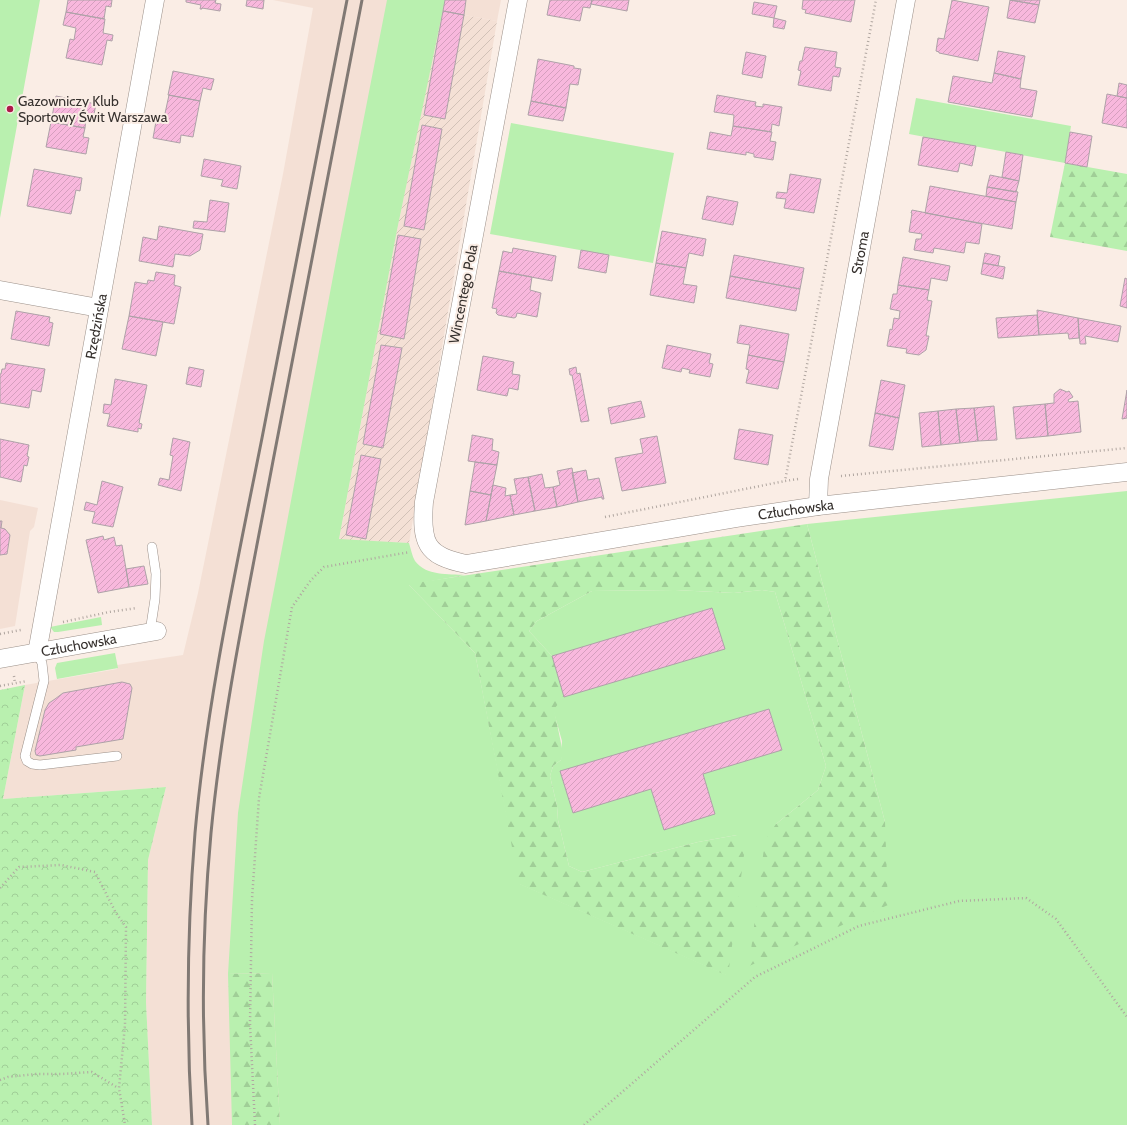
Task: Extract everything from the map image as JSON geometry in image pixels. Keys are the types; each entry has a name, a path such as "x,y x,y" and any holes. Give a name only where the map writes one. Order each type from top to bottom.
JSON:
{"street":[{"name":"Rzędzińska","path":"37,653 155,0"},
{"name":"Wincentego Pola","path":"430,548 424,536 422,523 424,502 518,0"},
{"name":"Stroma","path":"818,506 819,479 906,0"},
{"path":"0,290 99,308"},
{"name":"Człuchowska","path":"430,548 439,556 466,564 737,518 818,506 1127,472"},
{"name":"Człuchowska","path":"0,659 153,632"}],"lane":[{"path":"152,547 156,574 153,632"},
{"path":"37,653 42,663 44,678 26,756 27,761 32,764 40,765 117,756"}],"path":[{"path":"785,481 876,0"},
{"path":"599,519 799,479 819,479 1127,448"},
{"path":"255,1125 250,1024 252,899 259,798 292,607 311,580 324,567 430,548"},
{"path":"0,634 109,612 154,605"},
{"path":"0,686 44,678"},
{"path":"0,888 19,867 61,865 95,872 116,913 126,927 125,1025 119,1088 125,1125"},
{"path":"584,1125 755,977 859,926 959,901 1026,898 1056,920 1127,1017"},
{"path":"0,1080 8,1077 36,1074 92,1072 119,1088"}],"shaded area":[{"path":"273,0 501,0 497,21 442,11 397,230 339,540 318,1125 152,1125 146,1002 148,860 166,787 3,799 25,685 117,669 117,665 183,655 198,593 283,174 313,8"},
{"path":"442,11 497,21 409,543 339,540 397,230"},
{"path":"0,500 38,508 34,527 30,531 15,626 0,629"}],"green space":[{"name":"Gazowniczy Klub Sportowy Świt Warszawa","path":"0,0 40,0 0,218"},
{"path":"387,0 445,0 397,230 339,539 409,543 415,561 425,569 431,572 465,575 409,585 475,653 520,884 727,975 737,835 698,842 582,872 569,866 558,820 557,806 550,776 553,766 561,760 562,741 553,709 552,656 529,631 537,621 592,591 675,590 734,593 762,590 775,592 826,766 818,790 776,824 885,822 807,524 1127,491 1127,1125 280,1125 272,973 228,974 238,813 264,641"},
{"path":"916,98 1071,126 1065,163 909,134"},
{"path":"511,123 674,153 653,263 490,234"},
{"path":"1065,163 1127,174 1127,251 1050,237"},
{"path":"807,524 885,822 888,905 749,966 765,840 776,824 818,790 826,766 775,592 762,590 734,593 675,590 592,591 537,621 529,631 552,656 564,697 554,709 563,753 561,760 553,766 550,776 557,806 558,820 569,866 582,872 698,842 737,835 744,855 728,976 519,884 475,653 408,584"},
{"path":"101,617 102,625 58,632 54,632 50,627"},
{"path":"115,653 118,668 57,679 55,668 57,663"},
{"path":"25,685 3,799 166,787 148,860 146,1002 152,1125 0,1125 0,690"},
{"path":"272,973 280,1125 232,1125 228,974"}],"building":[{"path":"68,0 112,0 111,7 106,6 104,19 66,12"},
{"path":"186,0 216,0 215,3 221,4 220,11 200,9 201,5 186,2"},
{"path":"247,0 264,0 263,9 246,6"},
{"path":"445,0 466,0 464,15 443,11"},
{"path":"550,0 592,0 590,8 583,7 580,21 547,15"},
{"path":"592,0 629,0 627,11 591,4"},
{"path":"803,0 855,0 851,22 805,13 806,10 802,9"},
{"path":"952,0 989,7 978,61 939,53 936,51 938,38 944,39"},
{"path":"1010,0 1039,5 1035,23 1007,18"},
{"path":"1010,0 1040,0 1039,5"},
{"path":"754,2 777,6 774,18 752,14"},
{"path":"443,11 464,15 445,119 424,115"},
{"path":"66,12 105,19 103,33 113,35 112,41 107,40 102,65 66,58 70,39 74,40 76,28 63,25"},
{"path":"774,18 786,21 784,29 773,27"},
{"path":"805,47 837,52 835,67 841,68 839,77 833,76 831,91 798,85 801,71 798,70 800,61 802,61"},
{"path":"998,51 1025,56 1021,79 994,73"},
{"path":"746,52 766,56 762,78 742,74"},
{"path":"538,59 574,66 574,68 581,69 578,85 570,84 566,108 531,101"},
{"path":"173,71 214,79 211,90 203,88 200,101 168,95"},
{"path":"994,73 1021,79 1020,88 1037,91 1032,117 948,102 953,76 992,83"},
{"path":"1119,83 1127,85 1127,98 1117,96"},
{"path":"1107,94 1127,98 1127,128 1102,123"},
{"path":"169,95 200,101 193,137 181,135 180,143 153,138 157,116 164,118"},
{"path":"717,95 756,102 755,106 763,107 763,104 782,107 779,126 772,124 771,132 733,126 734,115 714,112"},
{"path":"56,96 96,104 93,119 86,118 85,128 51,122"},
{"path":"531,101 566,108 563,121 528,115"},
{"path":"51,122 85,128 83,137 89,138 86,154 46,147"},
{"path":"422,125 442,129 424,230 404,226"},
{"path":"733,126 772,132 770,141 776,142 773,160 754,157 754,154 746,152 746,155 707,149 710,132 731,136"},
{"path":"1070,132 1092,136 1087,167 1065,163"},
{"path":"923,137 976,146 972,166 960,163 958,172 918,165"},
{"path":"1006,152 1023,155 1019,181 1002,177"},
{"path":"204,159 241,166 237,189 221,186 223,180 201,176"},
{"path":"34,169 82,178 80,191 76,190 71,214 27,206"},
{"path":"790,174 821,179 814,213 784,208 786,199 776,198 777,192 787,193"},
{"path":"990,175 1019,181 1016,192 987,187"},
{"path":"930,186 1016,202 1012,229 925,213"},
{"path":"987,187 1018,192 1016,202 986,196"},
{"path":"707,196 738,202 733,225 702,219"},
{"path":"210,200 229,203 225,232 193,228 194,221 207,222"},
{"path":"912,210 982,224 979,244 966,242 964,253 934,248 933,253 914,250 916,239 921,239 922,234 909,232"},
{"path":"159,226 203,234 200,250 190,256 175,254 173,267 139,261 143,237 157,240"},
{"path":"662,231 706,239 703,256 689,253 686,268 656,263"},
{"path":"398,235 421,239 404,339 380,334"},
{"path":"513,248 556,256 552,281 499,271 503,251 512,253"},
{"path":"581,250 609,255 606,273 578,268"},
{"path":"985,253 1000,256 998,266 983,263"},
{"path":"734,255 804,268 800,289 730,276"},
{"path":"903,257 950,266 947,281 931,278 929,290 898,285"},
{"path":"656,263 686,268 683,284 697,286 694,303 650,295"},
{"path":"983,263 1005,267 1003,279 981,274"},
{"path":"499,271 532,277 530,290 541,293 537,317 517,313 516,317 514,318 498,315 496,313 497,309 492,308"},
{"path":"156,272 175,275 174,285 181,287 174,324 129,316 135,282 147,284 148,280 154,281"},
{"path":"730,276 800,289 796,311 726,298"},
{"path":"1125,278 1127,279 1127,308 1120,306"},
{"path":"898,285 929,290 927,300 932,301 926,336 929,336 926,350 919,355 906,353 907,349 887,346 890,329 892,330 894,318 899,319 900,311 890,309 893,294 897,294"},
{"path":"1037,310 1078,318 1079,338 1069,339 1068,333 1039,335"},
{"path":"16,311 50,317 49,322 53,323 49,346 11,339"},
{"path":"1037,315 1039,335 998,338 996,318"},
{"path":"129,316 163,322 156,356 122,349"},
{"path":"1078,318 1121,326 1118,342 1085,336 1086,344 1080,344"},
{"path":"740,325 789,334 784,362 748,355 750,345 737,343"},
{"path":"381,345 402,348 383,448 363,444"},
{"path":"667,345 711,354 709,363 713,364 710,377 689,373 690,370 682,368 681,372 662,368"},
{"path":"748,355 784,362 778,389 746,383 749,370 746,369"},
{"path":"483,356 514,362 512,374 520,375 518,390 509,388 507,396 477,390"},
{"path":"6,363 45,369 41,392 32,390 29,408 0,403 0,374 2,369 5,369"},
{"path":"189,367 204,370 201,387 186,384"},
{"path":"576,367 577,374 580,373 589,421 581,422 572,375 570,375 569,369"},
{"path":"115,379 147,385 139,423 142,424 141,429 138,428 138,432 107,426 110,414 103,413 104,404 111,405"},
{"path":"881,380 905,385 899,418 875,413"},
{"path":"1060,389 1067,392 1069,391 1073,397 1068,400 1069,402 1078,401 1081,432 1048,436 1045,404 1054,403 1054,394"},
{"path":"1127,390 1127,418 1122,419"},
{"path":"641,401 645,417 611,424 608,408"},
{"path":"1045,404 1048,436 1016,439 1013,407"},
{"path":"994,406 997,440 978,441 974,408"},
{"path":"974,408 978,441 960,443 956,409"},
{"path":"956,409 960,443 941,445 938,411"},
{"path":"938,411 941,445 922,447 919,413"},
{"path":"875,413 899,418 893,450 869,446"},
{"path":"739,429 773,435 768,465 734,459"},
{"path":"472,435 493,439 492,450 499,452 497,465 468,461"},
{"path":"657,436 666,483 622,491 615,458 643,453 640,439"},
{"path":"173,438 190,442 181,491 158,485 160,478 169,480 173,456 170,455"},
{"path":"0,439 29,445 27,456 29,457 27,466 24,465 21,482 0,477"},
{"path":"361,455 381,459 366,539 346,535"},
{"path":"475,462 497,465 491,495 470,491"},
{"path":"572,468 578,502 557,507 553,487 560,485 557,471"},
{"path":"586,470 588,480 599,478 604,499 602,499 602,497 578,502 572,473"},
{"path":"542,474 545,488 553,487 557,507 535,511 528,477"},
{"path":"528,477 535,511 514,515 510,495 517,494 514,479"},
{"path":"102,481 123,487 113,527 92,523 95,512 84,510 86,502 97,505"},
{"path":"493,485 506,488 505,496 510,495 514,515 486,521"},
{"path":"470,491 491,495 486,521 465,525"},
{"path":"0,521 2,521 1,528 5,529 10,535 7,554 0,555"},
{"path":"103,536 104,540 114,537 116,546 122,545 129,587 98,593 86,540"},
{"path":"144,566 148,584 129,587 126,569"},
{"path":"712,608 725,649 564,697 552,656"},
{"path":"122,682 130,684 132,688 123,739 76,747 76,750 40,756 36,755 35,751 45,710 49,703 63,693"},
{"path":"769,709 782,750 703,774 715,814 664,830 651,789 573,813 560,771"}],"railway":[{"path":"192,1125 188,979 192,870 200,783 223,635 347,0"},
{"path":"208,1125 204,1052 204,942 208,869 216,786 246,600 362,0"}],"place":[{"name":"Gazowniczy Klub Sportowy Świt Warszawa","path":"10,109"}]}
